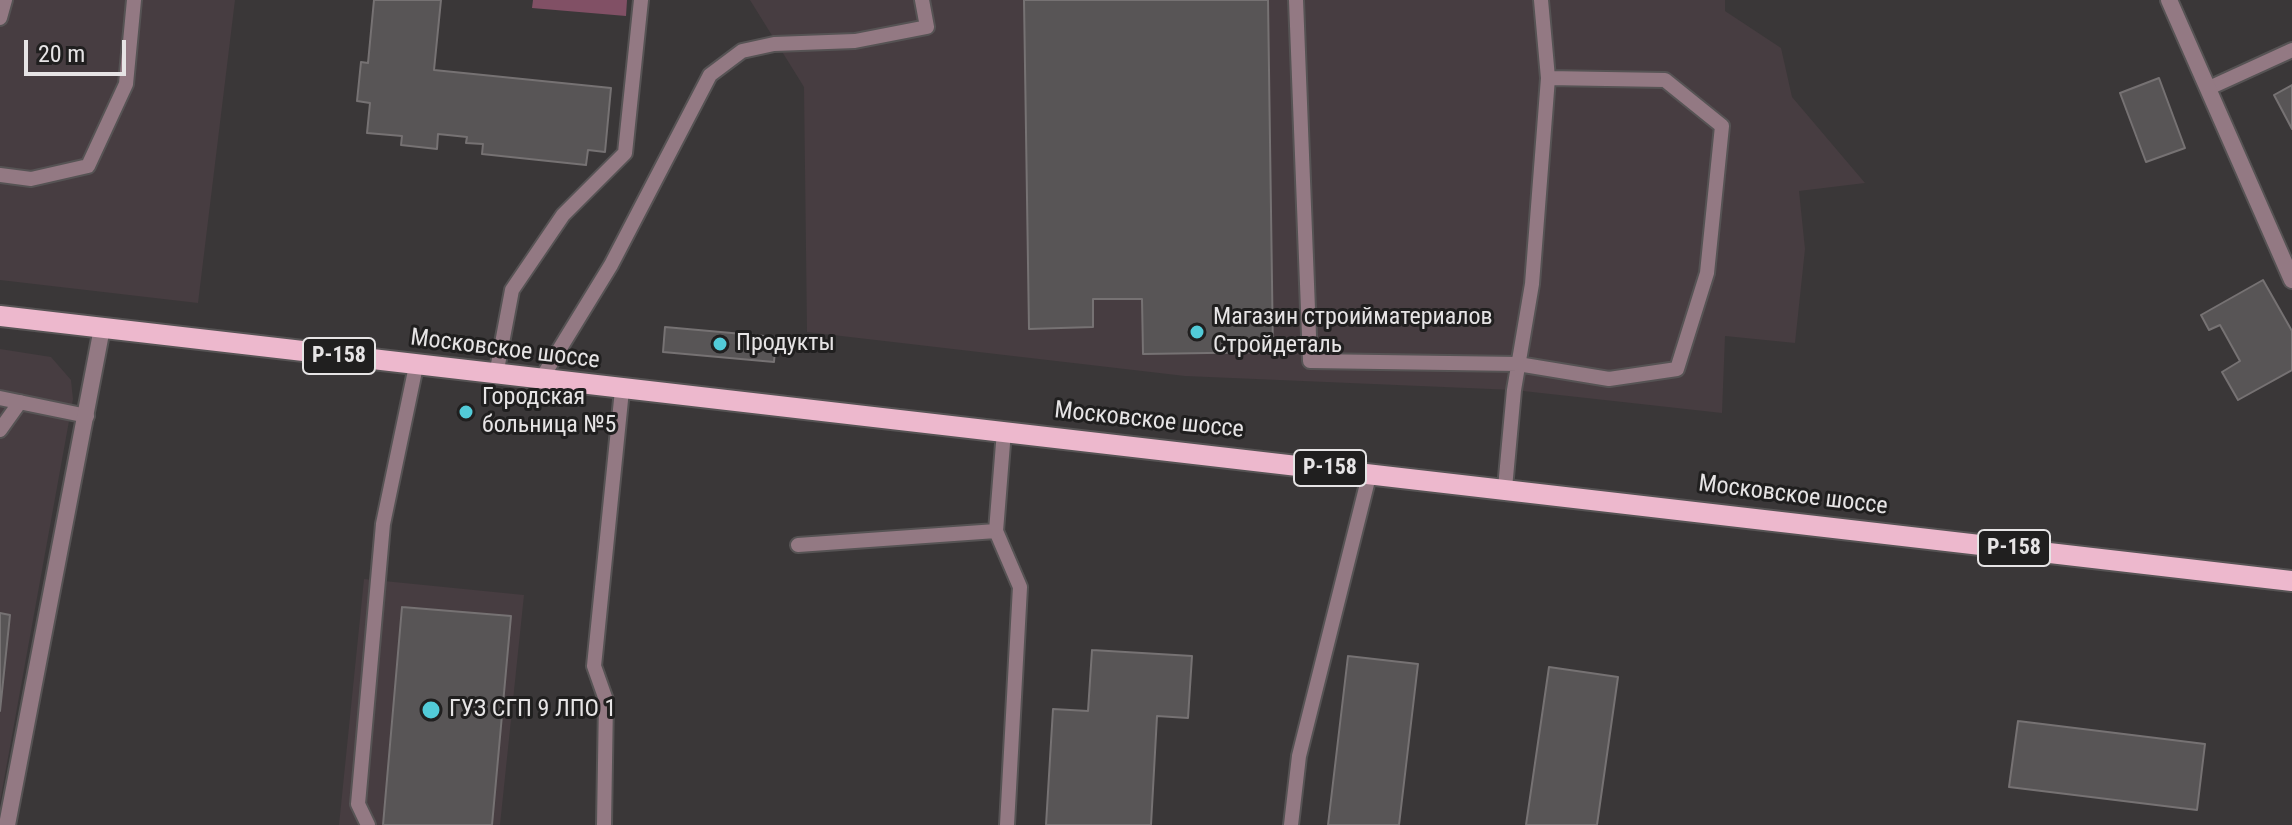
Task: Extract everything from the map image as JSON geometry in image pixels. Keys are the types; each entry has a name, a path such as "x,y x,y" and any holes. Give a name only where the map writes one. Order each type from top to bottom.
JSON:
{"main road":[{"name":"Московское шоссе","path":"0,316 540,381 1370,472 2292,581"}],"street":[{"path":"2169,0 2292,280"},
{"path":"7,825 102,328"}],"lane":[{"path":"0,18 5,0"},
{"path":"0,175 31,179 88,166 126,84 134,0"},
{"path":"496,375 512,290 563,215 625,153 641,0"},
{"path":"540,381 611,265 710,75 742,51 774,44 855,41 927,27 922,0"},
{"path":"1296,0 1310,361 1518,364 1609,379 1677,369 1707,273 1722,126 1665,80 1548,78"},
{"path":"1505,488 1518,364 1532,284 1548,78 1541,0"},
{"path":"2209,88 2292,50"},
{"path":"368,825 358,804 383,524 416,366"},
{"path":"604,825 606,700 594,666 622,390"},
{"path":"0,398 87,416"},
{"path":"0,430 20,402"},
{"path":"1004,431 996,531 1020,587 1007,825"},
{"path":"1291,825 1299,756 1370,472"},
{"path":"798,545 996,531"}],"shaded area":[{"path":"0,0 235,0 198,303 0,280"},
{"path":"533,0 627,0 626,16 532,8"},
{"path":"750,0 1725,0 1725,11 1781,48 1792,97 1865,183 1799,191 1805,249 1795,343 1725,336 1722,413 1514,390 1185,376 807,332 804,87"},
{"path":"0,349 51,357 71,380 73,399 0,802"},
{"name":"ГУЗ СГП 9 ЛПО 1","path":"364,579 524,595 500,825 339,825"}],"building":[{"path":"374,0 441,0 434,70 611,88 605,152 588,150 586,165 482,154 483,144 466,143 467,137 438,134 437,149 401,145 402,136 367,133 370,103 357,101 361,62 368,63"},
{"path":"1024,0 1268,0 1273,352 1143,354 1142,299 1093,299 1093,327 1029,329"},
{"path":"2159,78 2185,148 2146,162 2120,93"},
{"path":"2292,85 2292,129 2274,95"},
{"path":"2263,280 2292,331 2292,370 2238,400 2222,372 2240,361 2220,325 2209,330 2201,315"},
{"name":"Продукты","path":"665,327 776,337 774,362 663,352"},
{"name":"ГУЗ СГП 9 ЛПО 1","path":"402,607 511,616 492,825 383,825"},
{"path":"0,613 10,615 0,711"},
{"path":"1092,650 1192,656 1188,718 1157,716 1151,825 1046,825 1053,709 1088,711"},
{"path":"1348,656 1418,664 1399,825 1328,825"},
{"path":"1549,667 1618,677 1597,825 1526,825"},
{"path":"2018,721 2205,744 2197,810 2009,787"}],"place":[{"name":"Магазин строийматериалов Стройдеталь","path":"1197,332"},
{"name":"Продукты","path":"720,344"},
{"name":"Городская больница №5","path":"466,412"},
{"name":"ГУЗ СГП 9 ЛПО 1","path":"431,710"}]}
